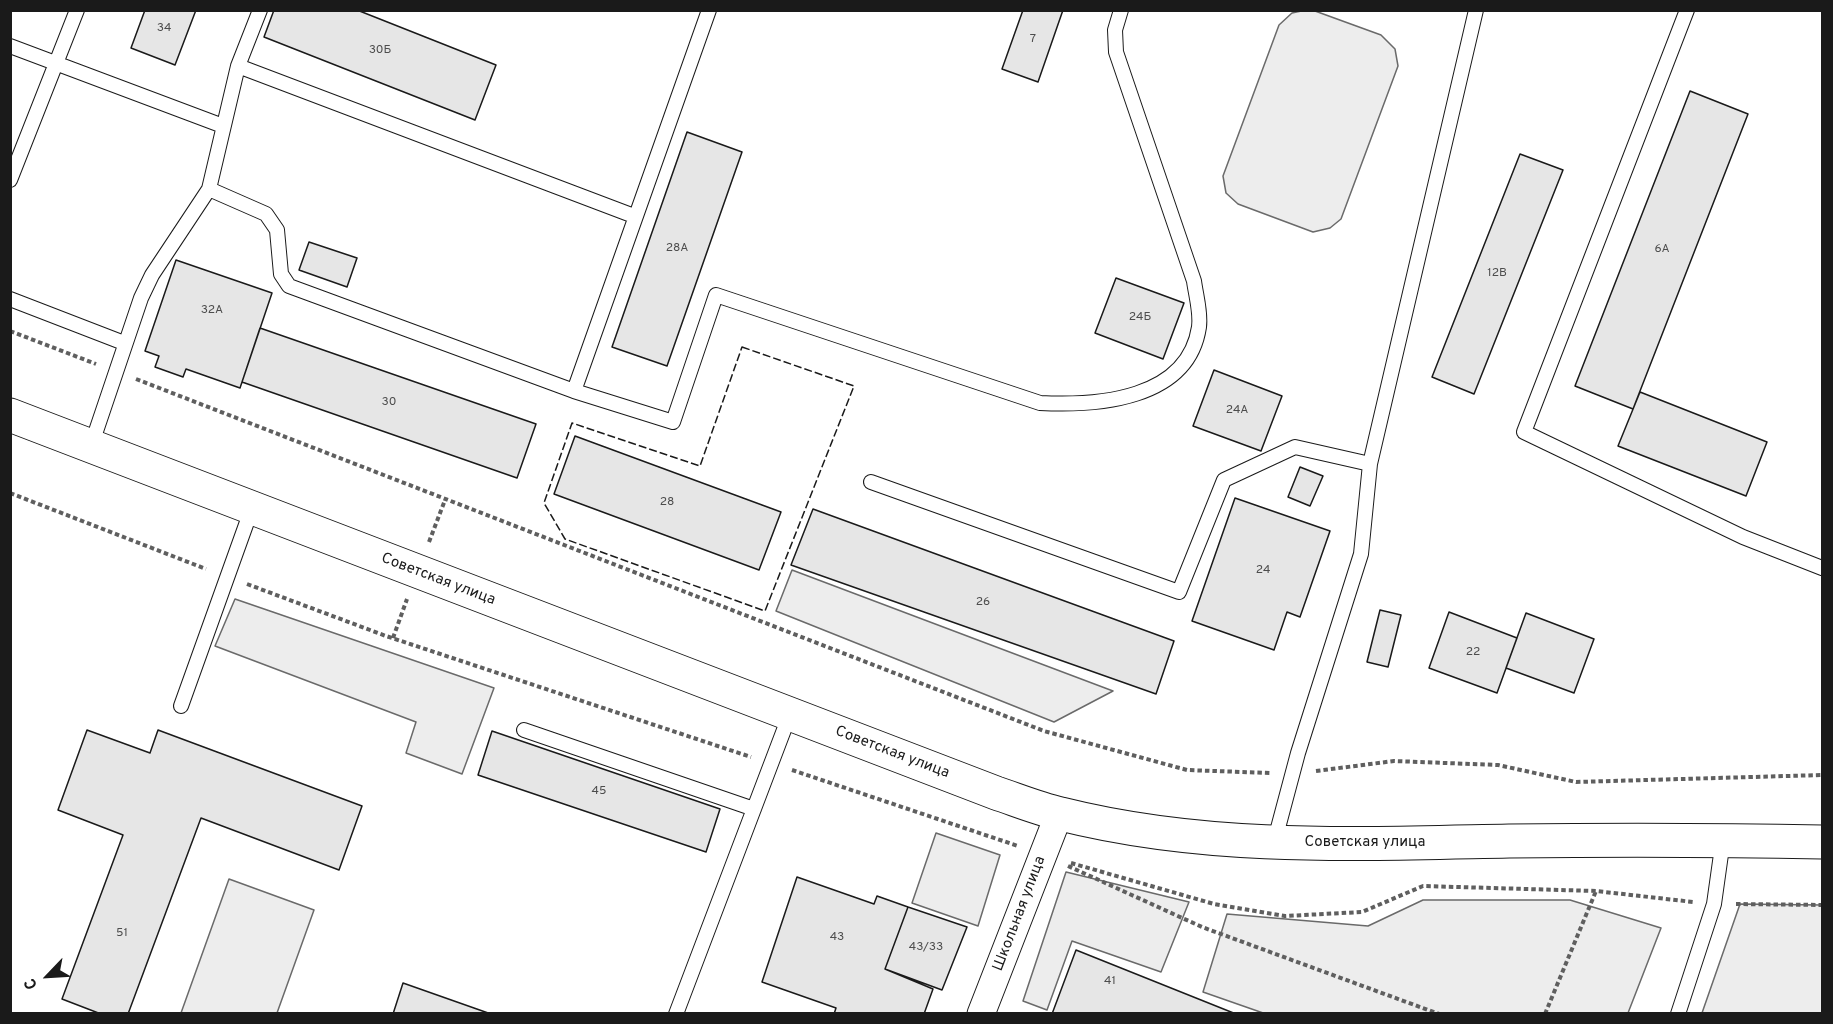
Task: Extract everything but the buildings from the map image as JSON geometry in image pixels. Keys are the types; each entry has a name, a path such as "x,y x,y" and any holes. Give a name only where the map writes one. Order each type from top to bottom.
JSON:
{"main road":[{"name":"Советская улица","path":"10,415 996,793 1059,814 1138,830 1201,838 1274,843 1387,845 1509,841 1822,842"}],"street":[{"name":"Школьная улица","path":"981,1014 1059,814"}],"lane":[{"path":"12,174 77,10"},
{"path":"91,446 141,298 152,275 209,189 238,66 260,10"},
{"path":"574,392 634,216 709,10"},
{"path":"209,189 266,214 277,230 280,274 289,286 574,392 673,422 716,295 1040,403 1088,404 1144,392 1162,382 1180,369 1191,351 1199,328 1194,281 1116,52 1115,30 1121,10"},
{"path":"1274,843 1292,774 1361,554 1370,464 1476,10"},
{"path":"1687,10 1524,432 1743,537 1822,568"},
{"path":"10,46 223,126"},
{"path":"238,66 634,216"},
{"path":"10,299 124,343"},
{"path":"871,482 1179,592 1224,480 1295,447 1370,464"},
{"path":"181,706 252,508"},
{"path":"676,1014 790,714"},
{"path":"524,730 754,809"},
{"path":"1678,1014 1714,904 1723,840"}],"path":[{"path":"10,331 1044,731 1187,770 1292,774 1394,760 1498,765 1576,782 1822,775"},
{"path":"10,493 386,636 1043,855 1214,904 1285,916 1362,912 1423,886 1596,891 1714,904 1822,905"},
{"path":"1043,855 1202,927 1439,1014"},
{"path":"1545,1014 1596,891"}],"shaded area":[{"path":"1315,11 1381,35 1395,49 1398,66 1341,219 1330,228 1313,232 1238,204 1226,193 1223,176 1279,25 1292,13"},
{"path":"792,570 1113,691 1054,722 776,611"},
{"path":"235,599 494,688 462,774 406,753 416,722 215,646"},
{"path":"936,833 1000,855 978,926 912,903"},
{"path":"1066,872 1189,902 1161,972 1072,941 1047,1010 1023,1001"},
{"path":"229,879 314,910 277,1013 181,1013"},
{"path":"1423,900 1570,900 1661,928 1628,1013 1266,1014 1203,992 1227,914 1368,926"},
{"path":"1740,904 1822,905 1822,1013 1702,1013"}],"fence":[{"path":"742,347 854,386 765,611 565,539 544,503 572,423 700,466 742,347"}]}
